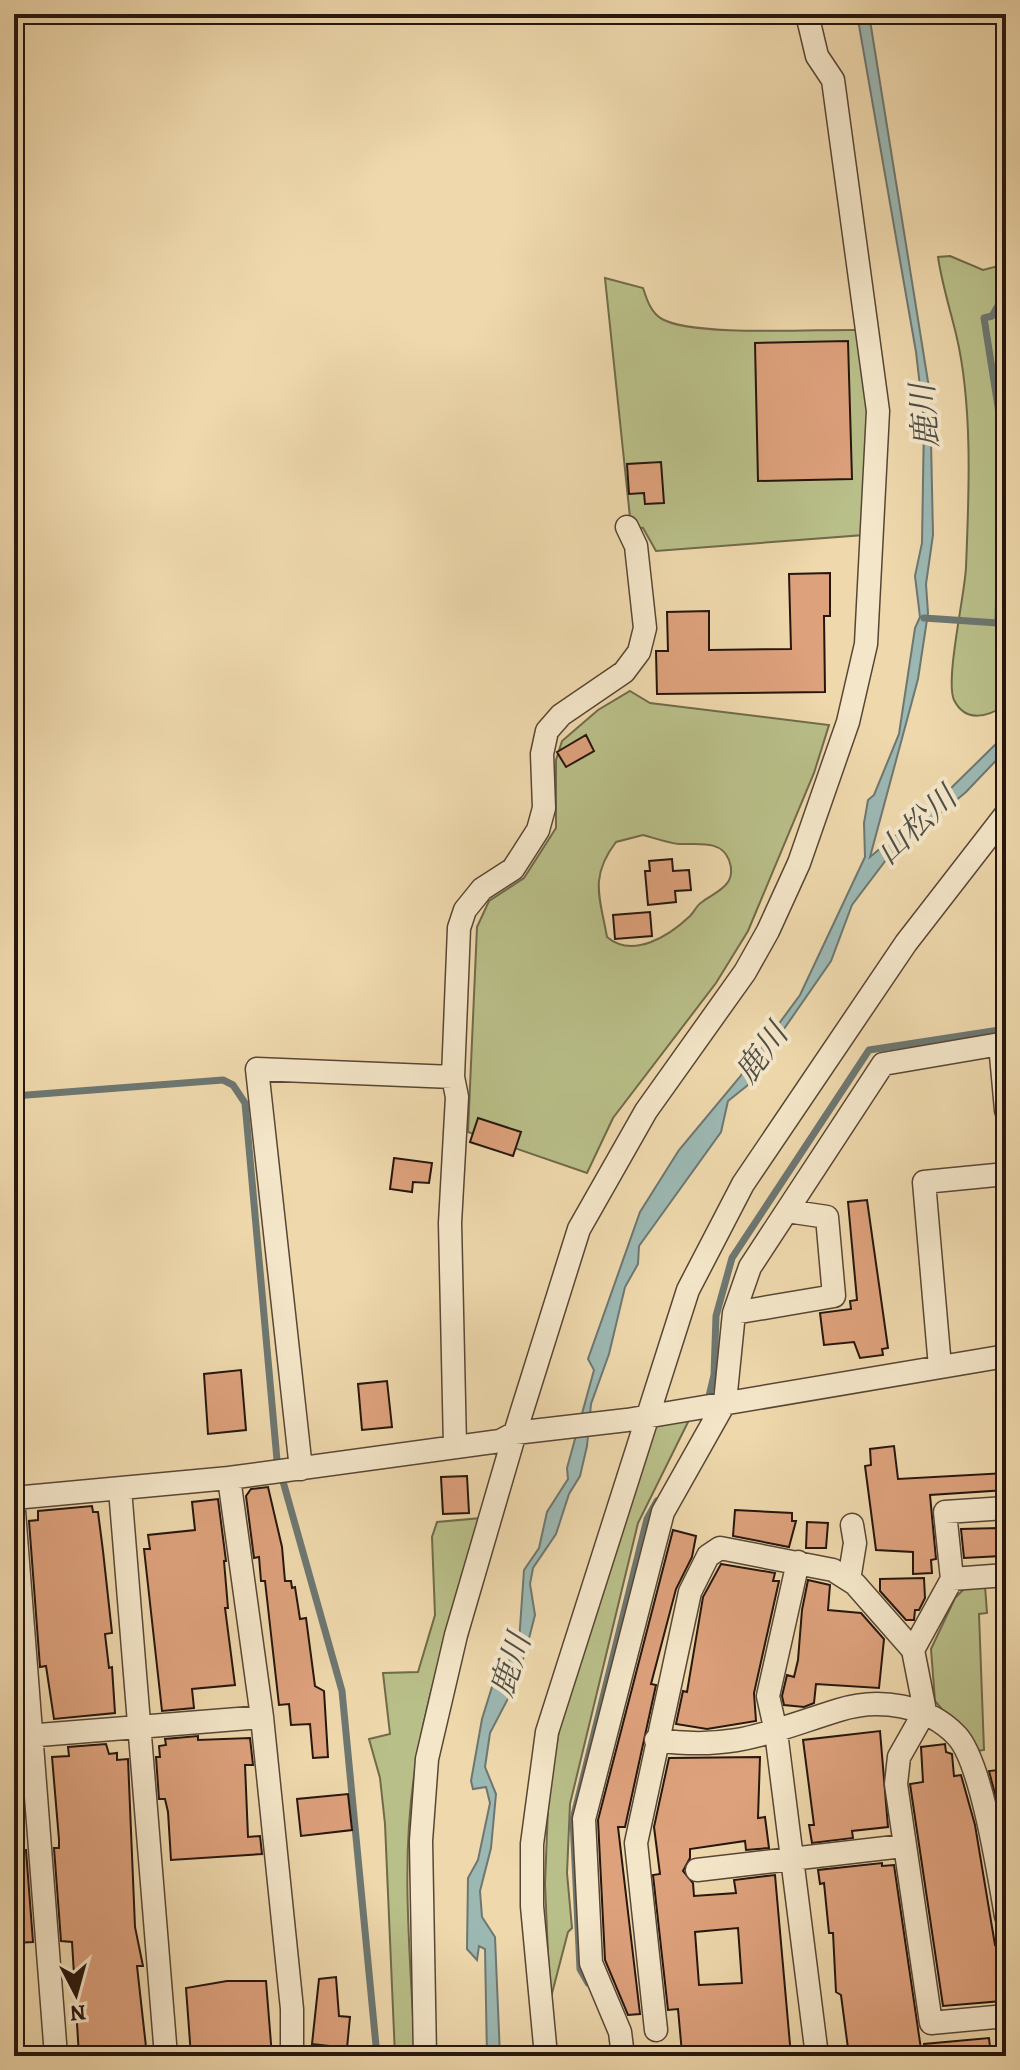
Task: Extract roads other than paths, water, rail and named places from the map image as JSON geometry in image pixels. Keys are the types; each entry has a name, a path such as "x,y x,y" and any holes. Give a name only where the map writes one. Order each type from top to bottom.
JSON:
{"street":[{"path":"425,2056 421,1841 427,1759 456,1635 525,1432 579,1229 646,1111 745,972 768,931 799,863 859,681 866,644 878,411 833,80 817,56 807,14"},
{"path":"455,1446 450,1223 457,1097 453,1077 459,928 465,910 482,889 513,869 538,830 544,808 543,741 552,724 624,672 639,652 645,628 636,546 627,527"},
{"path":"546,2056 532,1906 537,1788 547,1732 638,1417 688,1290 743,1184 906,943 1006,814"},
{"path":"623,2056 620,2032 591,1963 584,1819 663,1512 725,1402 734,1313 750,1267 883,1064 1003,1044 1006,1110"},
{"path":"297,1469 257,1069 453,1077"},
{"path":"940,1367 924,1182 1006,1174"},
{"path":"734,1313 834,1296 827,1217 787,1211"},
{"path":"14,1498 229,1478 500,1441 525,1432 638,1417 1006,1356"},
{"path":"229,1478 262,1717 292,2009 292,2056"},
{"path":"120,1489 166,2056"},
{"path":"913,1650 952,1579 945,1512 1006,1508"},
{"path":"14,1511 23,1737 56,2056"},
{"path":"849,1580 855,1543 852,1525"},
{"path":"656,2030 636,1843 690,1592 708,1556 720,1548 833,1570 849,1580 913,1650 925,1711 899,1757 896,1784 931,2023 1006,2016"},
{"path":"798,1562 768,1696 776,1732 817,2056"},
{"path":"952,1579 1006,1575"},
{"path":"656,1740 726,1744 776,1732 841,1709 870,1705 925,1711 959,1737 973,1768 1000,1852 1006,1916"},
{"path":"23,1737 262,1717"},
{"path":"697,1870 903,1846"}],"water":[{"path":"857,14 869,14 930,394 933,535 926,584 928,613 918,679 870,857 944,795 1006,734 1006,750 966,792 889,856 852,905 831,961 768,1052 763,1073 728,1101 721,1132 639,1246 638,1264 625,1287 609,1354 591,1404 580,1476 569,1494 556,1534 533,1568 530,1584 535,1615 526,1650 514,1687 490,1733 485,1767 496,1794 491,1848 480,1891 482,1917 495,1937 500,2056 487,2056 485,1949 479,1946 477,1960 467,1949 468,1878 478,1860 490,1803 486,1787 473,1789 471,1781 482,1719 501,1658 509,1660 519,1642 524,1570 539,1548 547,1512 568,1479 567,1468 594,1370 588,1359 640,1212 679,1150 739,1078 800,995 865,857 864,823 868,800 874,795 899,734 915,628 920,617 915,576 922,543 924,421 916,352"}],"waterway":[{"path":"924,618 998,623 1002,432 984,318 992,316 1006,292"},
{"path":"709,1396 714,1375 716,1316 732,1258 869,1050 1006,1029"},
{"path":"14,1096 223,1080 233,1085 245,1103 277,1460 342,1691 377,2056"},
{"path":"588,1983 580,1969 573,1819 647,1519 657,1501"}],"water label":[{"name":"鹿川","path":"924,416"},
{"name":"山松川","path":"916,825"},
{"name":"鹿川","path":"761,1053"},
{"name":"鹿川","path":"510,1665"}]}
